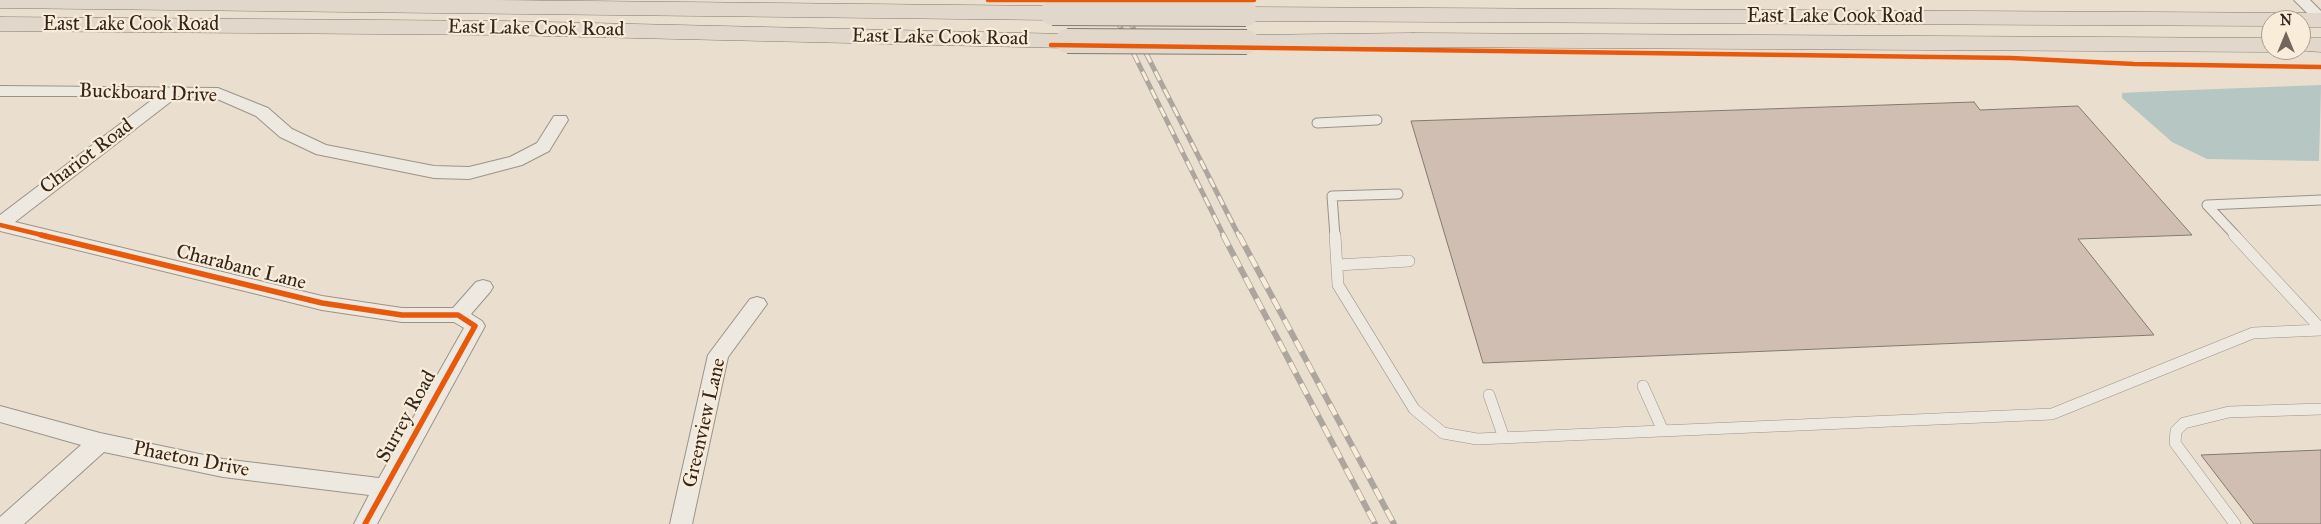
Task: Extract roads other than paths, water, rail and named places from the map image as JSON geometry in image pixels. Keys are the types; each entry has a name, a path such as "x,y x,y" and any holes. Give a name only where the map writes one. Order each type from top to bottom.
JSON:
{"main road":[{"name":"East Lake Cook Road","path":"0,1 1246,14 2321,19"},
{"name":"East Lake Cook Road","path":"0,24 504,28 1067,41 1246,42 1423,40 2261,45"}],"street":[{"path":"2301,0 2321,19"},
{"name":"Buckboard Drive","path":"0,91 174,90 218,93 262,112 286,133 322,150 434,172 469,173 516,161 543,147 560,120"},
{"name":"Chariot Road","path":"0,224 174,90"},
{"name":"Charabanc Lane","path":"0,224 322,303 402,315 467,321"},
{"name":"Surrey Road","path":"365,524 467,321 482,287"},
{"name":"Greenview Lane","path":"681,524 718,355 757,304"},
{"name":"Phaeton Drive","path":"0,414 100,442 223,468 384,488"},
{"path":"8,524 100,442"}],"lane":[{"path":"1317,123 1377,120"},
{"path":"1398,194 1332,196 1338,285 1414,409 1443,433 1477,439 2052,414 2253,333 2321,330"},
{"path":"2321,200 2207,205 2321,330"},
{"path":"1337,265 1409,261"},
{"path":"1643,386 1663,431"},
{"path":"1489,395 1504,438"},
{"path":"2234,524 2175,443 2176,431 2184,423 2229,412 2321,409"}],"railway":[{"path":"1107,0 1224,236"},
{"path":"1119,0 1239,236"},
{"path":"1223,235 1375,524"},
{"path":"1239,235 1394,524"}]}
